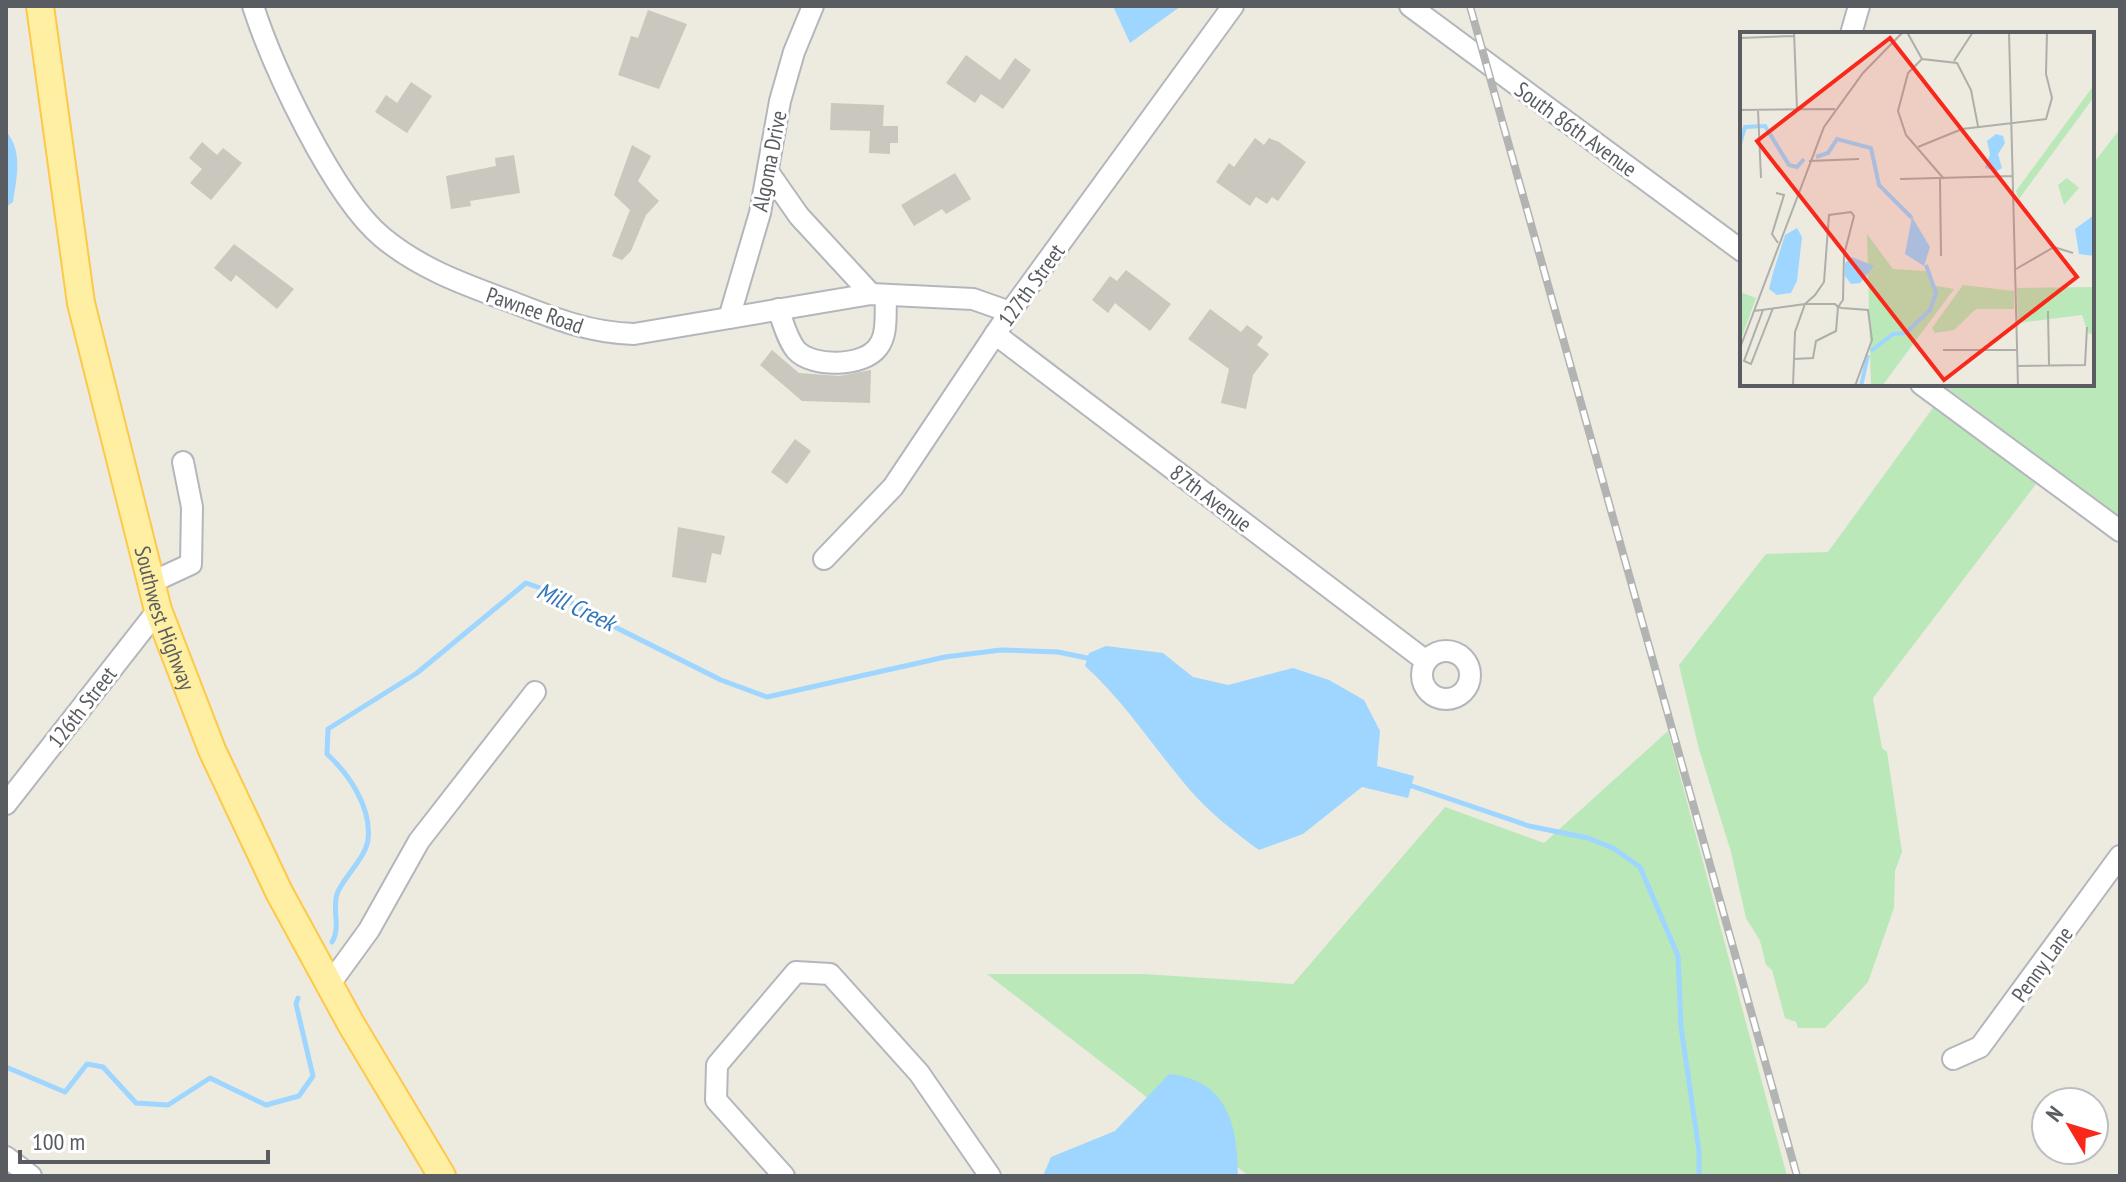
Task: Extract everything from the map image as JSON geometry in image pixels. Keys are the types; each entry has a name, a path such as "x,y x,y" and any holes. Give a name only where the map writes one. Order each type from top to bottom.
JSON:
{"main road":[{"name":"Southwest Highway","path":"40,6 81,303 158,610 212,750 279,892 329,985 442,1176"}],"street":[{"name":"Pawnee Road","path":"253,6 270,55 339,182 366,220 399,250 450,279 582,328 634,334 778,309 878,296 973,299 1010,312"},
{"name":"Algoma Drive","path":"729,318 769,173 780,101 794,52 813,6"},
{"name":"127th Street","path":"824,559 893,487 1010,312 1233,6"},
{"name":"South 86th Avenue","path":"1410,6 1740,250"},
{"path":"1852,32 1859,6"},
{"path":"769,173 799,216 878,296 885,326 879,347 864,359 840,362 808,358 796,350 778,309"},
{"name":"87th Avenue","path":"995,334 1426,661"},
{"path":"1924,386 2120,531"},
{"path":"150,583 191,564 192,507 183,462"},
{"name":"126th Street","path":"6,804 158,610"},
{"path":"329,985 369,930 419,841 535,692"},
{"name":"Penny Lane","path":"1953,1059 1980,1047 2120,856"},
{"path":"784,1176 716,1100 717,1065 796,972 830,974 919,1073 990,1176"},
{"path":"6,1157 31,1176"}],"green space":[{"path":"2120,129 2120,518 1945,386 2094,386 2094,162"},
{"path":"1935,405 2036,484 1873,698 1882,748 1887,752 1902,852 1895,871 1894,908 1868,982 1825,1028 1798,1028 1796,1022 1785,1018 1772,970 1766,965 1760,941 1746,918 1679,665 1766,554 1828,552"},
{"path":"1668,731 1787,1176 1249,1176 987,974 1144,974 1293,984 1445,807 1544,843"}],"water":[{"path":"1113,6 1181,6 1130,43"},
{"path":"6,131 15,147 17,165 13,202 6,207"},
{"path":"1106,646 1163,653 1193,677 1228,685 1293,668 1329,680 1364,700 1380,731 1377,766 1414,776 1408,798 1362,787 1303,834 1259,850 1197,797 1126,710 1085,666 1089,653"},
{"path":"1169,1074 1204,1085 1225,1108 1235,1139 1238,1176 1043,1176 1051,1157 1115,1131"}],"building":[{"path":"648,10 687,24 659,89 618,75 631,36 638,38"},
{"path":"966,55 1000,80 1015,58 1031,70 1003,109 981,94 975,103 946,83"},
{"path":"411,82 432,96 407,133 375,112 386,95 397,103"},
{"path":"831,103 884,105 883,126 898,126 898,143 890,143 890,154 869,153 870,131 830,130"},
{"path":"1255,138 1264,145 1269,138 1279,142 1306,162 1278,201 1272,197 1267,204 1256,197 1250,206 1216,182 1229,163 1234,167"},
{"path":"202,142 217,155 223,148 242,163 211,200 190,183 202,169 189,158"},
{"path":"632,145 651,156 638,181 659,201 646,215 631,251 622,260 612,256 630,210 614,195"},
{"path":"514,155 520,193 470,201 471,206 451,209 446,176 496,166 495,158"},
{"path":"955,173 971,199 946,214 942,209 914,226 901,205"},
{"path":"234,244 294,289 277,309 236,275 231,282 214,268"},
{"path":"1126,270 1171,304 1150,331 1115,303 1108,313 1092,300 1110,276 1117,281"},
{"path":"1210,309 1241,332 1247,325 1263,337 1257,345 1269,354 1253,375 1246,409 1221,403 1229,369 1188,339"},
{"path":"772,350 799,373 839,376 871,370 870,403 802,401 760,365"},
{"path":"795,439 811,451 787,484 771,472"},
{"path":"678,527 725,536 721,555 712,553 706,583 672,577"}],"waterway":[{"name":"Mill Creek","path":"332,942 336,931 337,894 363,854 368,828 357,792 327,754 328,729 417,673 526,583 557,594 593,616 721,680 767,697 945,657 1001,650 1058,652 1087,658"},
{"path":"1412,786 1529,826 1588,838 1613,848 1640,867 1678,956 1681,1027 1699,1151 1699,1176"},
{"name":"Mill Creek","path":"6,1067 65,1092 87,1064 103,1067 136,1103 168,1105 210,1078 266,1105 299,1096 313,1076 296,1004 298,998"}],"railway":[{"path":"1470,6 1797,1176"}]}
